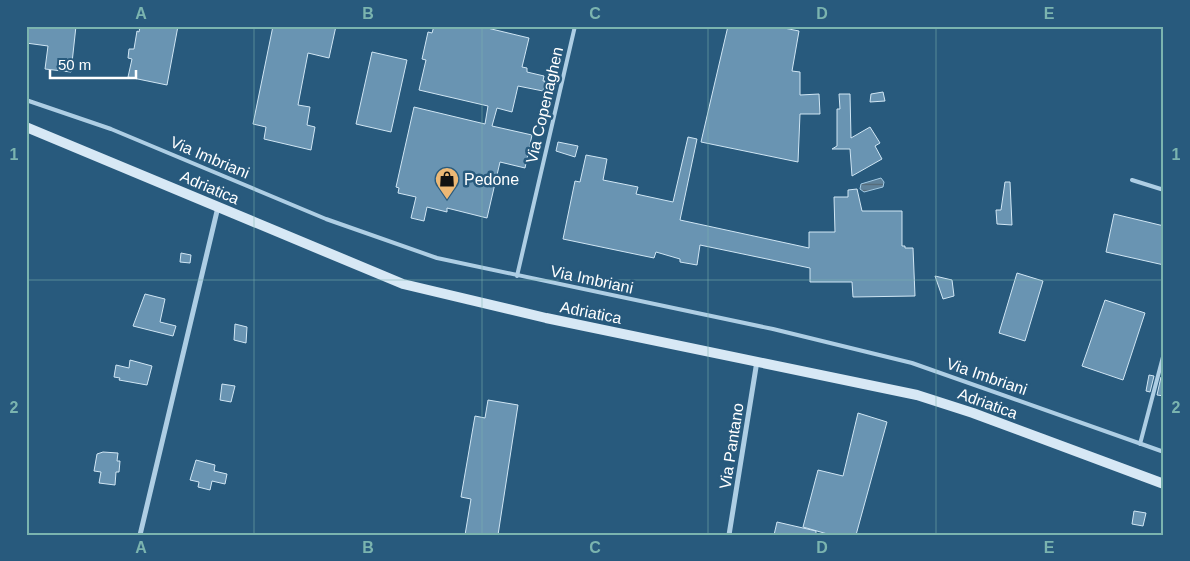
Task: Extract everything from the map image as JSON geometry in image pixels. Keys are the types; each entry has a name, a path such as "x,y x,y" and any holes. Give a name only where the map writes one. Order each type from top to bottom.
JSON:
{"main road":[{"name":"Adriatica","path":"26,127 403,284 546,318 917,395 973,413 1164,484"}],"street":[{"path":"140,535 218,207"},
{"name":"Via Pantano","path":"729,535 757,361"}],"lane":[{"name":"Via Copenaghen","path":"518,276 576,26"},
{"name":"Via Imbriani","path":"26,100 111,129 326,219 437,258 773,329 912,364 1164,452"},
{"path":"1132,180 1164,190"},
{"path":"1140,444 1164,353"}],"water":[{"path":"881,178 884,182 883,187 864,192 860,189 861,184"}],"building":[{"path":"26,26 76,26 71,72 45,69 48,46 26,43"},
{"path":"140,26 178,26 167,85 128,77 132,59 128,58 129,49 134,49 137,31 139,32"},
{"path":"273,26 336,26 329,58 308,53 298,105 310,107 307,125 315,127 311,150 264,139 266,127 253,124"},
{"path":"434,26 479,26 529,38 522,67 527,68 527,72 544,76 543,91 518,86 512,112 497,108 492,126 532,135 525,168 500,162 487,218 447,208 447,212 427,207 424,221 411,218 416,197 398,193 399,188 396,187 414,107 485,124 488,106 419,90 426,60 422,59 428,32 432,33"},
{"path":"728,26 774,26 799,31 792,71 800,72 800,95 819,94 820,114 800,114 798,162 701,142"},
{"path":"372,52 407,60 391,132 356,124"},
{"path":"883,92 885,101 870,102 871,94"},
{"path":"839,94 850,94 851,138 870,127 880,143 875,146 882,159 852,176 850,149 832,149 837,146 837,109 840,109"},
{"path":"688,137 697,139 680,220 809,248 809,232 835,232 834,197 848,197 848,190 857,189 862,211 902,211 902,246 913,248 915,296 853,297 852,282 810,282 810,268 700,245 697,265 680,262 680,259 656,252 654,258 563,239 575,181 580,182 586,155 607,159 603,180 638,187 636,194 673,202"},
{"path":"558,142 578,146 575,157 556,151"},
{"path":"1005,182 1010,182 1012,225 997,224 996,210 1001,210"},
{"path":"1114,214 1164,226 1164,265 1106,252"},
{"path":"181,253 191,255 190,263 180,262"},
{"path":"1017,273 1043,281 1025,341 999,333"},
{"path":"935,276 952,280 954,296 943,299"},
{"path":"145,294 165,299 160,322 176,326 173,336 133,326"},
{"path":"1105,300 1145,313 1123,380 1082,366"},
{"path":"235,324 247,327 246,343 234,340"},
{"path":"130,360 152,366 147,385 119,380 120,378 114,377 116,365 129,368"},
{"path":"1149,375 1154,376 1150,392 1146,391"},
{"path":"1161,377 1164,378 1164,396 1157,395"},
{"path":"222,384 235,386 231,402 220,400"},
{"path":"488,400 518,405 498,535 465,535 471,499 461,497 475,416 485,418"},
{"path":"858,413 887,422 856,535 831,535 803,527 818,470 843,476"},
{"path":"103,452 118,453 117,461 120,461 119,472 116,472 115,485 99,483 101,472 94,471 97,454"},
{"path":"196,460 215,465 214,471 227,474 225,484 212,481 210,490 198,487 199,482 190,480"},
{"path":"1134,511 1146,513 1143,526 1132,524"},
{"path":"777,522 816,531 816,535 774,535"}],"place":[{"name":"Pedone","path":"447,200"}]}
